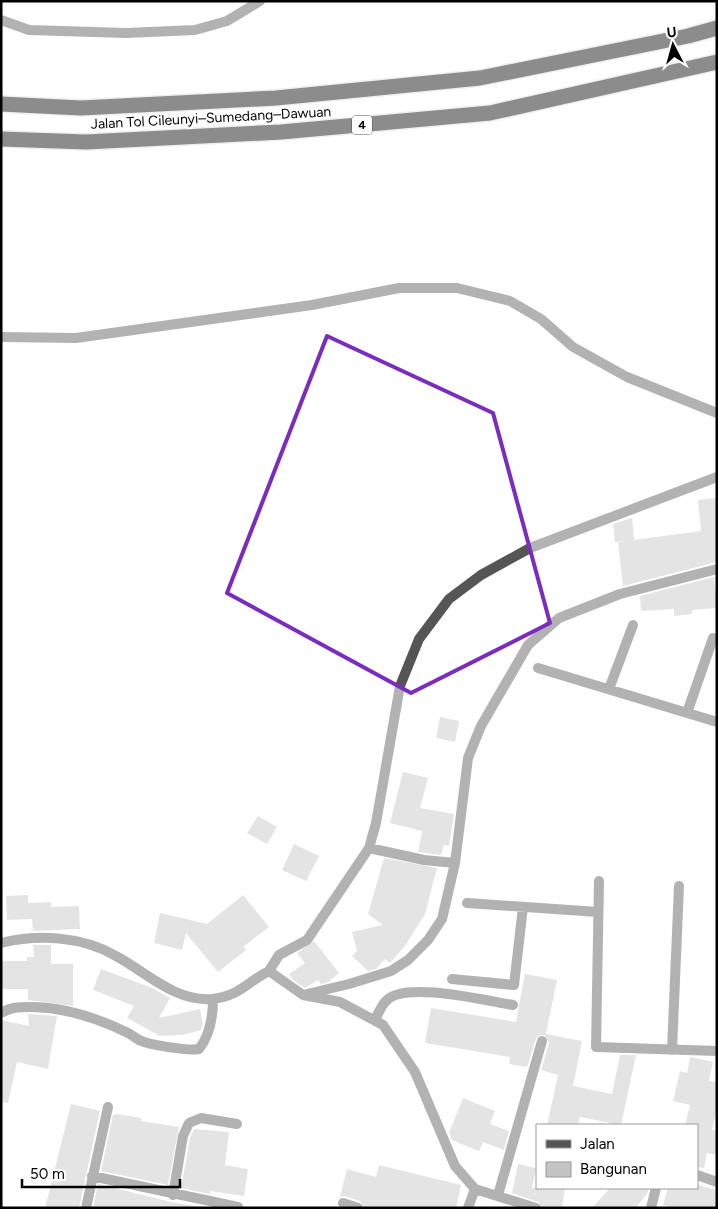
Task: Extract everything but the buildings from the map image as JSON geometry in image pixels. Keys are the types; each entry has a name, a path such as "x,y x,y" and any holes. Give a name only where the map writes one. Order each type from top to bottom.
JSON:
{"highway":[{"name":"Jalan Tol Cileunyi–Sumedang–Dawuan","path":"1,104 81,108 276,98 480,78 688,36 717,28"},
{"name":"Jalan Tol Cileunyi–Sumedang–Dawuan","path":"1,140 86,142 281,132 490,113 717,62"}],"street":[{"path":"1,20 29,30 126,33 195,30 227,21 260,1"},
{"path":"1,337 76,338 312,305 399,288 457,288 510,301 541,319 573,347 627,377 717,412"},
{"path":"1,943 16,939 62,938 89,944 116,955 155,982 186,996 213,999 240,992 269,972 279,955 307,940 369,848 376,823 400,686 419,639 449,600 481,575 530,548 717,477"},
{"path":"303,995 391,971 408,960 428,940 442,919 455,863 468,758 481,726 528,645 559,618 620,594 717,569"},
{"path":"609,689 634,625"},
{"path":"687,713 713,638"},
{"path":"538,668 717,722"},
{"path":"369,848 424,860 455,863"},
{"path":"599,881 596,1047 717,1051"},
{"path":"672,1050 679,886"},
{"path":"467,903 598,912"},
{"path":"452,979 514,985 523,907"},
{"path":"269,972 303,995 340,1002 383,1026 415,1072 455,1166 475,1190 498,1195 536,1208"},
{"path":"375,1020 387,1000 402,991 421,991 513,1005"},
{"path":"1,1013 11,1007 42,1007 70,1012 126,1032 141,1041 185,1051 199,1049 206,1037 213,1014 213,999"},
{"path":"498,1195 542,1041"},
{"path":"86,1208 108,1108"},
{"path":"173,1195 183,1136 189,1123 201,1118 237,1124"},
{"path":"698,1175 717,1182"},
{"path":"92,1176 173,1195 238,1207"},
{"path":"650,1208 656,1189"},
{"path":"468,1208 475,1190"},
{"path":"343,1203 358,1208"}],"highlighted area":[{"path":"327,336 493,413 550,623 411,693 227,593"}]}
